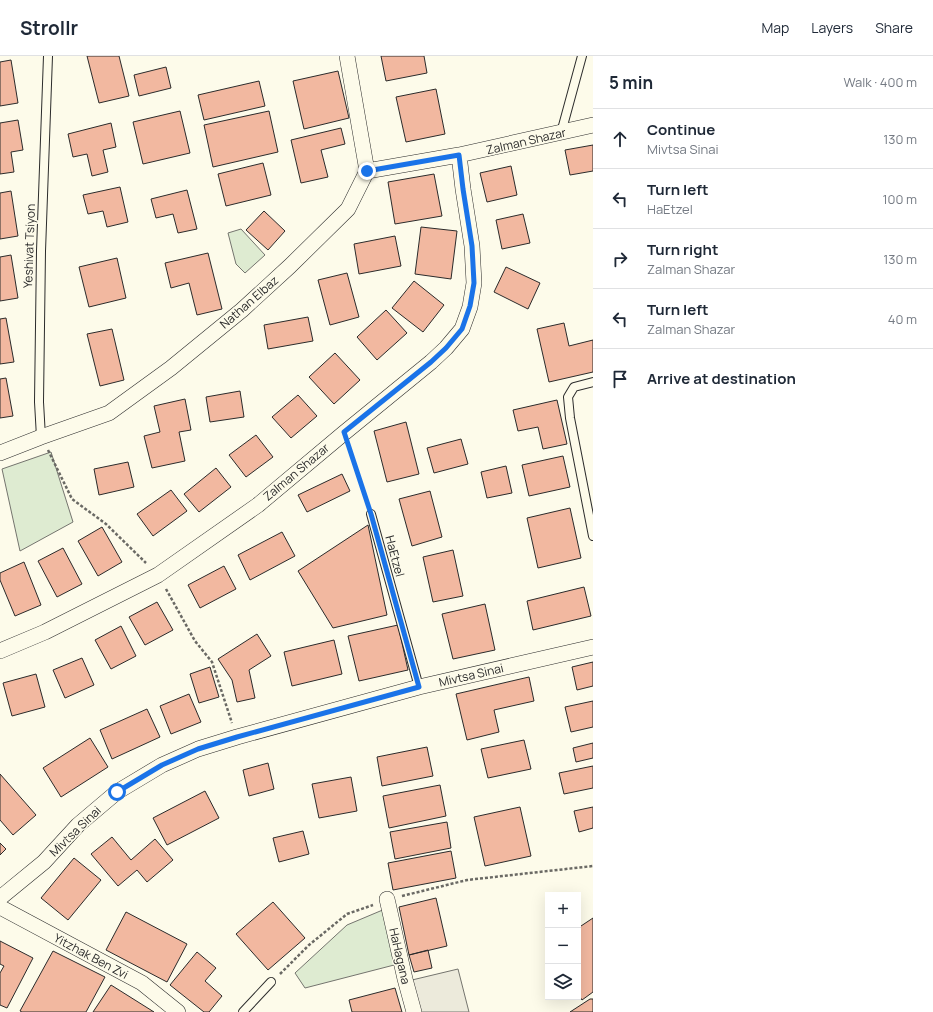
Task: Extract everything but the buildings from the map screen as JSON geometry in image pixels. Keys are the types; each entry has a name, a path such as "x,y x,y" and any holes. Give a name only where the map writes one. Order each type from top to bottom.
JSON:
{"street":[{"path":"348,56 367,171"},
{"name":"Zalman Shazar","path":"367,171 459,155 593,125"},
{"name":"Zalman Shazar","path":"0,651 45,632 158,576 258,504 446,348 462,329 470,306 474,283 472,246 459,155"},
{"name":"Nathan Elbaz","path":"0,453 108,413 177,363 242,310 290,266 348,209 367,171"},
{"name":"Mivtsa Sinai","path":"0,898 44,862 78,825 117,792 162,765 198,749 419,687 593,647"},
{"name":"HaHagana","path":"387,899 414,1012"},
{"name":"Yitzhak Ben Zvi","path":"0,908 142,983 178,1012"}],"lane":[{"name":"Yeshivat Tsiyon","path":"41,437 39,402 41,251 48,56"},
{"path":"561,133 582,56"},
{"path":"593,382 574,387 568,397 570,418 593,536"},
{"name":"HaEtzel","path":"371,514 419,687"},
{"path":"243,1012 271,982"}],"path":[{"path":"344,432 371,514"},
{"path":"271,982 309,945 347,914 387,899 468,880 593,866"}],"green space":[{"path":"241,229 265,255 245,273 236,264 228,233"},
{"path":"51,452 73,522 20,551 2,469"},
{"path":"385,909 398,964 305,988 295,973 347,925"}],"shaded area":[{"path":"458,969 469,1012 420,1012 412,980"}],"route":[{"path":"117,792 162,765 198,749 419,687 371,514 344,432 431,362 446,348 462,329 470,306 474,283 472,246 459,155 367,171"}]}
